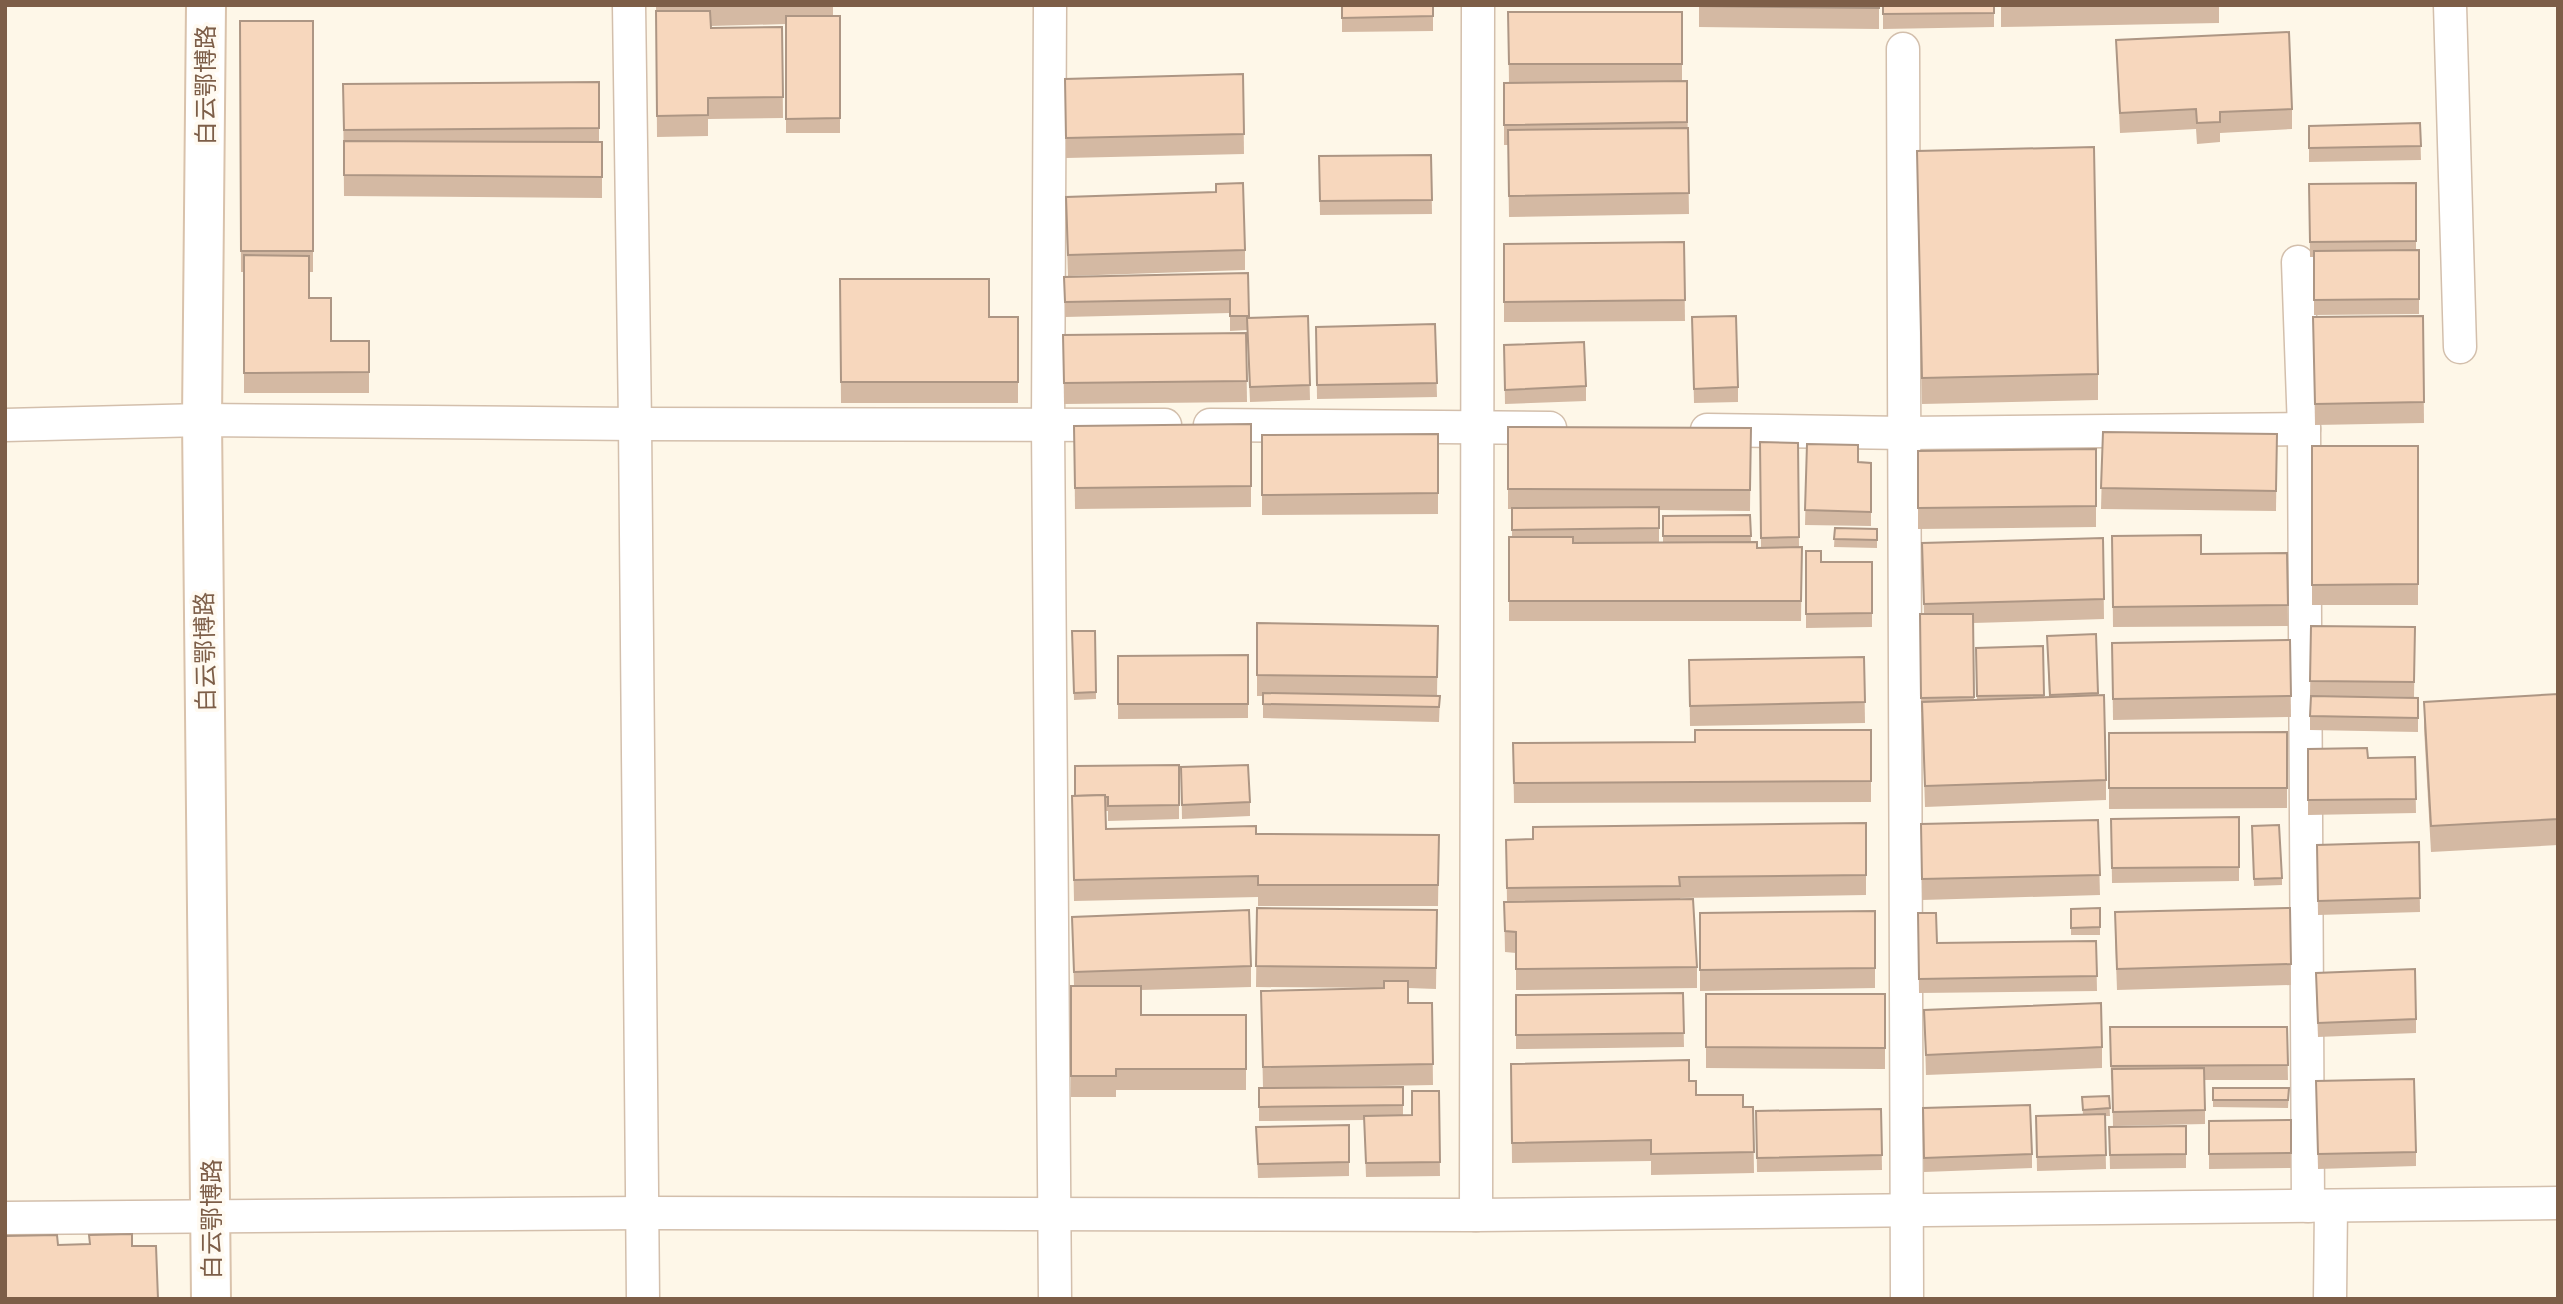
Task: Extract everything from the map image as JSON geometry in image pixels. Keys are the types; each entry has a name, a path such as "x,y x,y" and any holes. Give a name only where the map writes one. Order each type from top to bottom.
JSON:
{"street":[{"name":"白云鄂博路","path":"206,5 202,420 211,1299"},
{"path":"629,5 643,1299"},
{"path":"1050,5 1048,425 1055,1299"},
{"path":"1476,1215 1478,5"},
{"path":"2450,5 2460,347"},
{"path":"1903,49 1907,1299"},
{"path":"2298,262 2304,429 2320,1206 2330,1299"},
{"path":"5,425 202,420 1575,428"},
{"path":"1685,430 1904,433 2304,429"},
{"path":"5,1217 1055,1212 1476,1215 2558,1203"}],"building":[{"path":"1342,5 1433,5 1433,16 1342,18"},
{"path":"1879,5 1879,8 1699,6"},
{"path":"1883,5 1994,5 1994,13 1883,14"},
{"path":"2001,5 2063,5 2001,6"},
{"path":"656,11 710,11 711,28 782,27 783,97 708,98 708,115 657,116"},
{"path":"1508,12 1682,12 1682,64 1509,64"},
{"path":"786,16 840,16 840,118 786,119"},
{"path":"240,21 313,21 313,251 241,251"},
{"path":"2289,32 2292,109 2220,112 2220,122 2197,123 2196,109 2120,113 2116,40"},
{"path":"1243,74 1244,134 1066,138 1065,79"},
{"path":"1687,81 1687,122 1504,125 1504,83"},
{"path":"599,82 599,128 344,130 343,84"},
{"path":"2420,123 2421,146 2309,148 2309,126"},
{"path":"1688,128 1689,193 1509,196 1508,130"},
{"path":"344,141 602,142 602,177 344,175"},
{"path":"2094,147 2098,374 1922,378 1917,151"},
{"path":"1431,155 1432,200 1320,201 1319,156"},
{"path":"1243,183 1245,250 1068,255 1066,197 1216,192 1216,184"},
{"path":"2416,183 2416,241 2310,242 2309,184"},
{"path":"1684,242 1685,300 1504,302 1504,244"},
{"path":"2419,250 2419,299 2314,300 2314,251"},
{"path":"244,255 309,256 309,298 331,298 331,341 369,341 369,372 244,373"},
{"path":"1248,273 1249,316 1230,316 1230,299 1065,302 1064,277"},
{"path":"840,279 989,279 989,317 1018,317 1018,382 841,382"},
{"path":"1308,316 1310,385 1250,387 1247,318"},
{"path":"1736,316 1738,387 1694,389 1692,317"},
{"path":"2423,316 2424,402 2315,404 2313,317"},
{"path":"1435,324 1437,383 1317,385 1316,327"},
{"path":"1246,333 1247,381 1064,383 1063,335"},
{"path":"1584,342 1586,386 1505,390 1504,345"},
{"path":"1251,424 1251,486 1075,488 1074,426"},
{"path":"1508,427 1751,428 1750,490 1508,489"},
{"path":"2103,432 2277,434 2276,491 2101,488"},
{"path":"1438,434 1438,493 1262,495 1262,435"},
{"path":"1760,442 1798,443 1799,537 1761,538"},
{"path":"1807,444 1858,445 1858,462 1871,463 1871,512 1805,510"},
{"path":"2312,446 2418,446 2418,584 2312,585"},
{"path":"2096,449 2096,506 1918,508 1918,451"},
{"path":"1659,507 1659,528 1512,530 1512,508"},
{"path":"1750,515 1751,536 1663,536 1663,516"},
{"path":"1835,528 1877,529 1877,540 1834,539"},
{"path":"2201,535 2201,554 2287,553 2288,605 2113,607 2112,536"},
{"path":"1509,537 1573,537 1573,543 1757,542 1757,548 1802,547 1801,601 1509,601"},
{"path":"2103,538 2104,599 1924,604 1922,543"},
{"path":"1806,551 1821,551 1821,562 1872,562 1872,613 1806,614"},
{"path":"1920,614 1973,614 1974,697 1921,698"},
{"path":"1257,623 1438,626 1437,677 1257,675"},
{"path":"2311,626 2415,627 2414,682 2310,681"},
{"path":"1072,631 1095,631 1096,692 1074,693"},
{"path":"2096,634 2098,693 2050,695 2047,636"},
{"path":"2290,640 2291,696 2113,699 2112,643"},
{"path":"2043,646 2044,695 1977,696 1976,648"},
{"path":"1248,655 1248,704 1118,704 1118,656"},
{"path":"1864,657 1865,702 1690,706 1689,660"},
{"path":"1263,693 1440,696 1439,707 1263,704"},
{"path":"2558,694 2558,819 2431,826 2424,702"},
{"path":"2104,695 2106,780 1925,786 1922,702"},
{"path":"2311,696 2418,698 2418,718 2310,716"},
{"path":"1695,730 1871,730 1871,781 1514,783 1513,743 1695,742"},
{"path":"2287,732 2287,788 2109,788 2109,733"},
{"path":"2367,748 2368,758 2415,757 2416,799 2308,800 2308,749"},
{"path":"1179,765 1179,805 1108,806 1108,797 1105,795 1075,796 1075,766"},
{"path":"1248,765 1250,802 1182,805 1181,767"},
{"path":"1105,795 1106,829 1256,826 1256,834 1439,835 1438,885 1258,885 1258,876 1074,880 1072,796"},
{"path":"2239,817 2239,867 2112,868 2111,819"},
{"path":"2098,820 2100,875 1922,879 1921,824"},
{"path":"1866,823 1866,875 1679,877 1680,886 1507,888 1506,840 1533,839 1533,827"},
{"path":"2279,825 2282,878 2254,879 2252,826"},
{"path":"2419,842 2420,898 2318,901 2317,845"},
{"path":"1693,899 1697,967 1516,969 1516,932 1505,931 1504,902"},
{"path":"1257,908 1437,910 1436,968 1256,966"},
{"path":"2100,908 2100,927 2071,928 2071,909"},
{"path":"2290,908 2291,964 2117,969 2115,912"},
{"path":"1249,910 1251,966 1074,972 1072,917"},
{"path":"1875,911 1875,968 1700,970 1700,913"},
{"path":"1918,913 1936,913 1937,943 2096,941 2097,976 1919,979"},
{"path":"2415,969 2416,1019 2318,1023 2316,973"},
{"path":"1384,981 1408,981 1408,1003 1432,1003 1433,1064 1263,1067 1261,991 1384,988"},
{"path":"1071,986 1141,986 1141,1015 1246,1015 1246,1069 1116,1069 1116,1076 1071,1076"},
{"path":"1683,993 1684,1033 1516,1035 1516,995"},
{"path":"1706,994 1885,994 1885,1048 1706,1047"},
{"path":"2101,1003 2102,1047 1926,1055 1924,1010"},
{"path":"2110,1027 2287,1027 2288,1065 2111,1066"},
{"path":"1689,1060 1689,1081 1696,1081 1696,1095 1743,1095 1743,1107 1753,1107 1754,1152 1651,1154 1651,1140 1512,1143 1511,1064"},
{"path":"2204,1068 2205,1110 2113,1112 2112,1069"},
{"path":"2414,1079 2416,1152 2318,1154 2316,1081"},
{"path":"1403,1087 1403,1105 1259,1107 1259,1088"},
{"path":"2213,1088 2289,1088 2288,1100 2213,1100"},
{"path":"1412,1091 1439,1091 1440,1162 1366,1163 1364,1116 1412,1115"},
{"path":"2109,1096 2110,1108 2083,1110 2082,1097"},
{"path":"2030,1105 2032,1154 1924,1158 1923,1108"},
{"path":"1881,1109 1882,1155 1757,1158 1756,1111"},
{"path":"2105,1114 2106,1155 2037,1157 2036,1116"},
{"path":"2291,1120 2291,1153 2209,1154 2209,1121"},
{"path":"1349,1125 1349,1162 1258,1164 1256,1127"},
{"path":"2186,1126 2186,1154 2110,1155 2109,1127"},
{"path":"132,1234 132,1246 156,1246 158,1299 5,1299 5,1236 57,1235 58,1245 90,1244 89,1235"}]}
